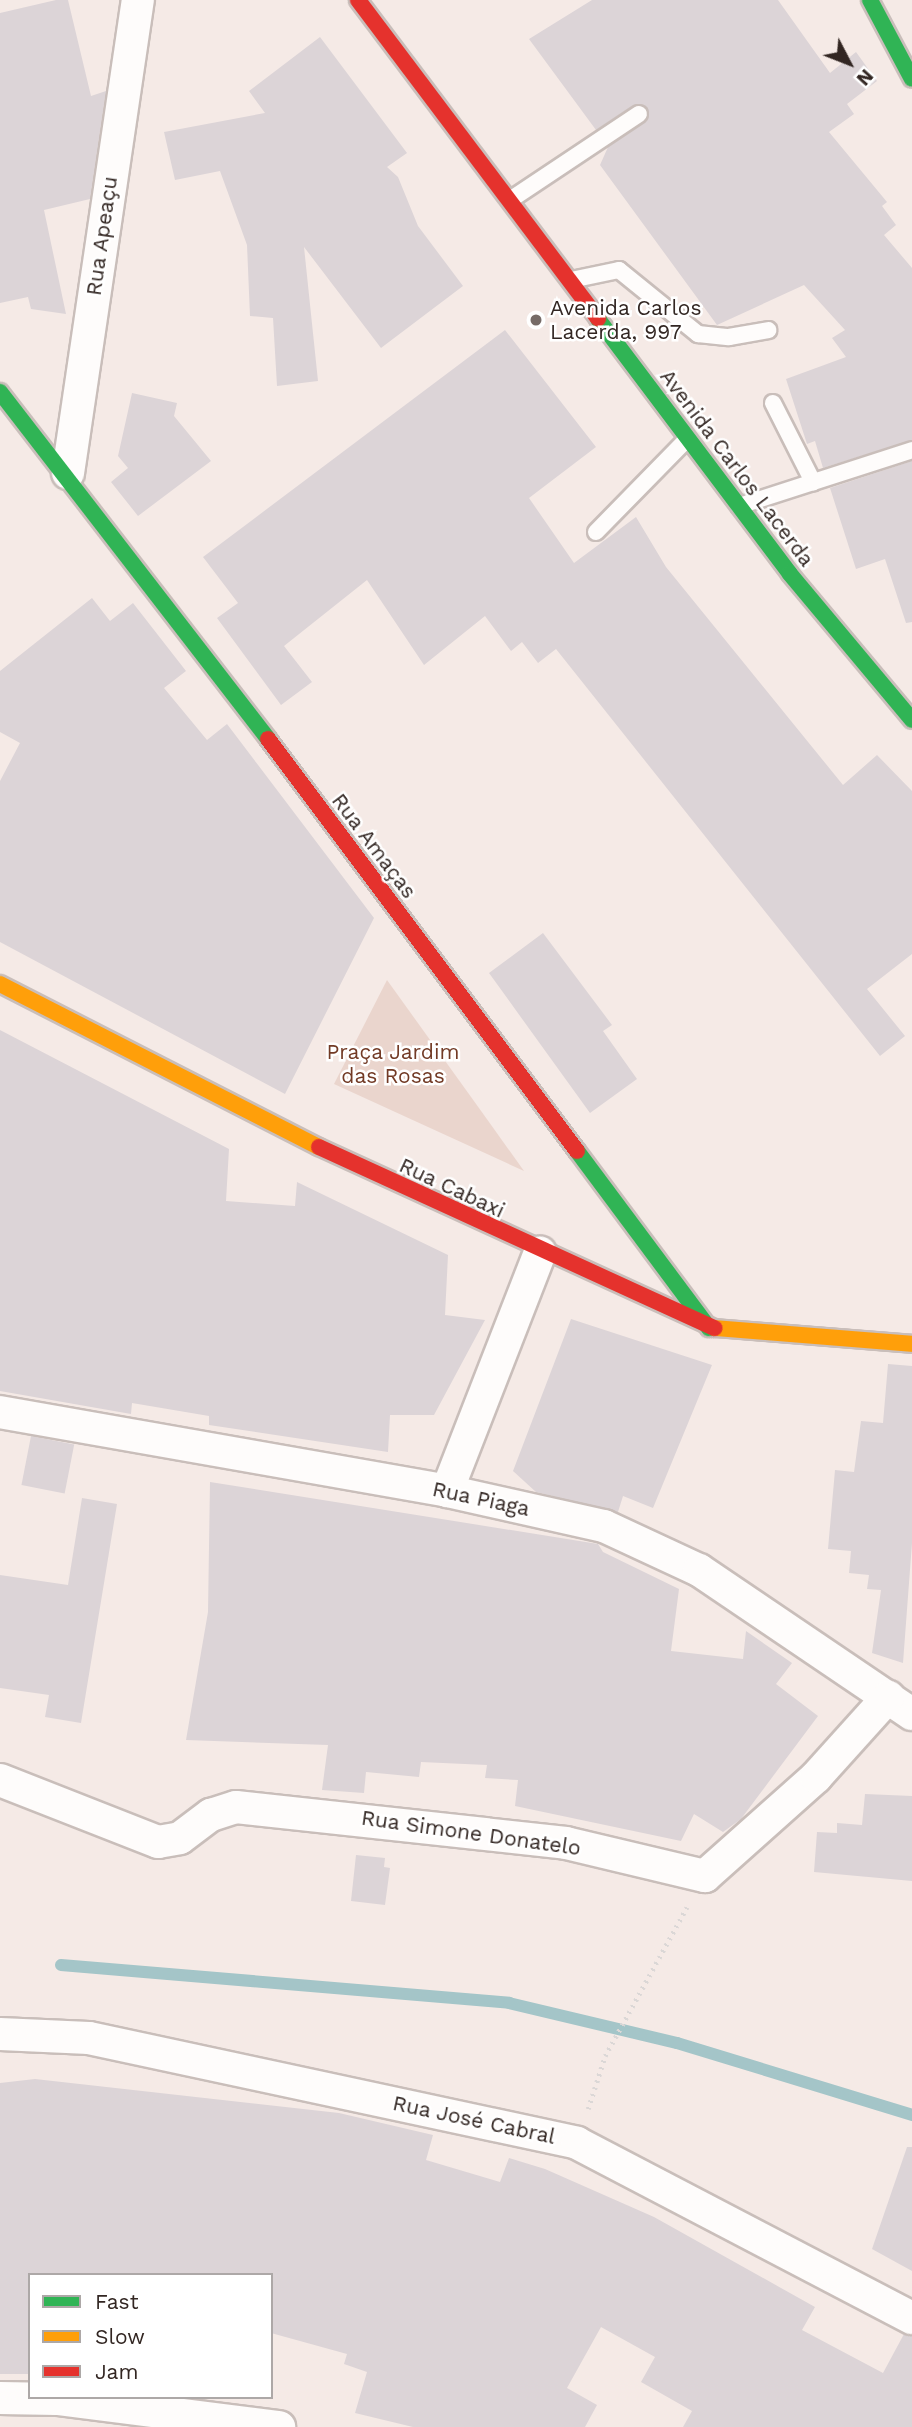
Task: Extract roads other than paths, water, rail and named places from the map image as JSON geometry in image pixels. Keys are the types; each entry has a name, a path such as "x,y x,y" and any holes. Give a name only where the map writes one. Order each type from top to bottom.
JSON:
{"street":[{"name":"Rua Apeaçu","path":"68,473 138,0"},
{"name":"Avenida Carlos Lacerda","path":"358,0 687,439 912,720"},
{"path":"870,0 909,64"},
{"name":"Rua Amaças","path":"0,392 68,473 709,1328"},
{"name":"Rua Cabaxi","path":"0,984 234,1108 540,1253 709,1328 912,1344"},
{"path":"447,1491 540,1253"},
{"name":"Rua Piaga","path":"0,1412 447,1491 650,1543 900,1705"},
{"name":"Rua Simone Donatelo","path":"0,1780 158,1842 180,1838 225,1809 248,1808 566,1843 705,1876 900,1705"},
{"name":"Rua José Cabral","path":"0,2034 89,2038 577,2143 912,2318"},
{"path":"0,2398 272,2426"}],"lane":[{"path":"510,200 639,114"},
{"path":"570,281 619,270 698,334 729,337 768,330"},
{"path":"773,403 813,482"},
{"path":"596,532 687,439"},
{"path":"739,506 912,450"}],"waterway":[{"path":"61,1965 509,2003 677,2043 912,2115"}],"place":[{"name":"Avenida Carlos Lacerda, 997","path":"536,320"}],"park label":[{"name":"Praça Jardim das Rosas","path":"393,1064"}]}
